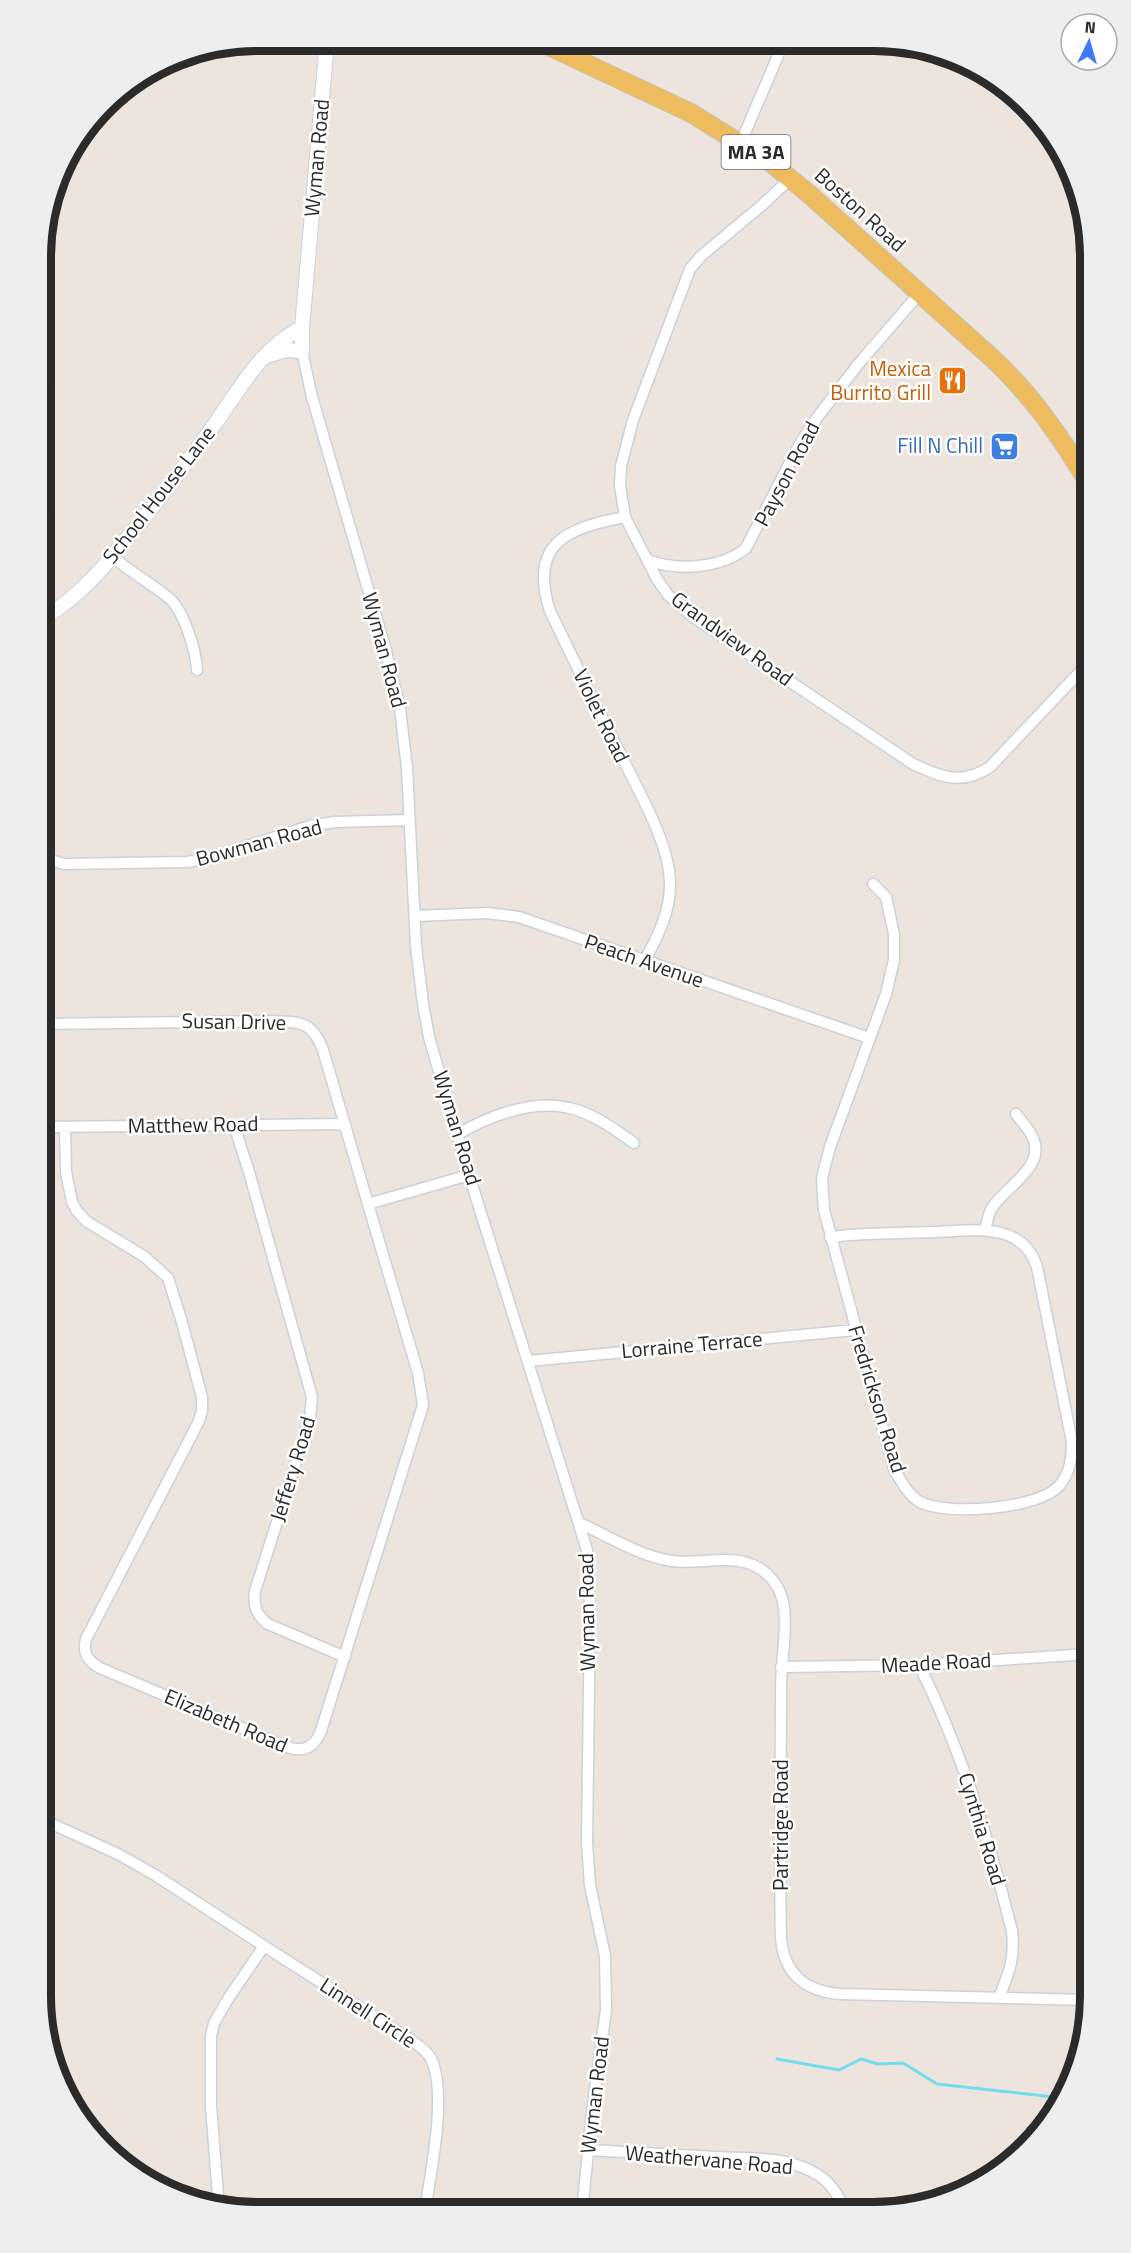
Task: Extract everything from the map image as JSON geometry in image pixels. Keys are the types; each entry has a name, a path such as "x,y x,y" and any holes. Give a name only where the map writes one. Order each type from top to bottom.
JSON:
{"main road":[{"name":"Boston Road","path":"559,51 691,113 741,142 791,178 999,364 1023,389 1051,425 1080,470"}],"street":[{"name":"Wyman Road","path":"326,51 302,328 302,351 312,397 397,691 407,768 416,946 429,1037 587,1550 589,1587 587,1843 590,1885 605,1956 606,1986 604,2031 583,2202"},
{"path":"741,142 780,51"},
{"name":"Grandview Road","path":"791,178 701,256 688,273 633,420 621,466 625,517 647,560 668,595 692,616 913,764 938,776 954,778 979,775 990,767 1080,671"},
{"name":"Payson Road","path":"647,560 676,567 702,564 724,561 738,555 746,548 799,446 816,419 860,362 919,294"},
{"name":"School House Lane","path":"51,612 79,592 113,557 184,466 262,358 280,340 302,328"},
{"path":"262,358 286,350 302,351"},
{"name":"Violet Road","path":"625,517 576,529 557,542 545,560 543,584 550,611 637,789 665,853 670,883 668,903 660,931 645,960"},
{"path":"113,557 171,600 190,640 196,657 197,670"},
{"name":"Bowman Road","path":"51,860 64,864 175,863 209,858 310,826 335,822 409,820"},
{"name":"Fredrickson Road","path":"830,1237 850,1234 985,1230 1018,1240 1032,1253 1037,1267 1072,1442 1072,1459 1067,1473 1058,1486 1045,1496 1003,1506 946,1509 917,1500 905,1488 894,1469 830,1237 822,1199 824,1167 886,994 894,960 894,934 886,897 873,884"},
{"name":"Peach Avenue","path":"415,916 488,912 519,917 869,1038"},
{"name":"Susan Drive","path":"51,1024 270,1021 305,1025 315,1032 321,1044 368,1204"},
{"path":"458,1134 476,1123 512,1112 554,1106 568,1107 584,1113 634,1143"},
{"path":"985,1230 994,1205 1027,1170 1034,1158 1033,1137 1016,1114"},
{"name":"Matthew Road","path":"51,1127 345,1124"},
{"name":"Jeffery Road","path":"234,1125 312,1397 310,1418 255,1591 255,1607 262,1620 268,1624 345,1656"},
{"name":"Elizabeth Road","path":"65,1127 66,1172 72,1202 86,1221 145,1257 168,1278 185,1330 202,1397 199,1421 86,1638 84,1651 87,1657 100,1668 300,1751 311,1746 321,1731 423,1405 418,1373 368,1204"},
{"path":"368,1204 470,1174"},
{"name":"Lorraine Terrace","path":"529,1361 855,1330"},
{"name":"Partridge Road","path":"580,1523 652,1556 684,1562 738,1561 759,1568 774,1581 783,1601 784,1624 781,1667 781,1938 790,1969 805,1983 825,1993 1080,2000"},
{"name":"Meade Road","path":"781,1667 919,1665 1080,1655"},
{"name":"Cynthia Road","path":"919,1665 959,1756 980,1817 1012,1931 1013,1959 999,1998"},
{"name":"Linnell Circle","path":"51,1824 118,1854 151,1872 428,2052 433,2063 437,2099 436,2130 426,2202"},
{"path":"218,2198 211,2106 209,2051 211,2036 214,2023 228,1999 264,1946"},
{"name":"Weathervane Road","path":"588,2150 752,2159 792,2164 811,2170 826,2181 840,2202"}],"waterway":[{"path":"777,2059 839,2070 861,2059 878,2064 903,2063 937,2084 1053,2097"}],"place":[{"name":"Mexica Burrito Grill","path":"952,381"},
{"name":"Fill N Chill","path":"1004,446"}]}
